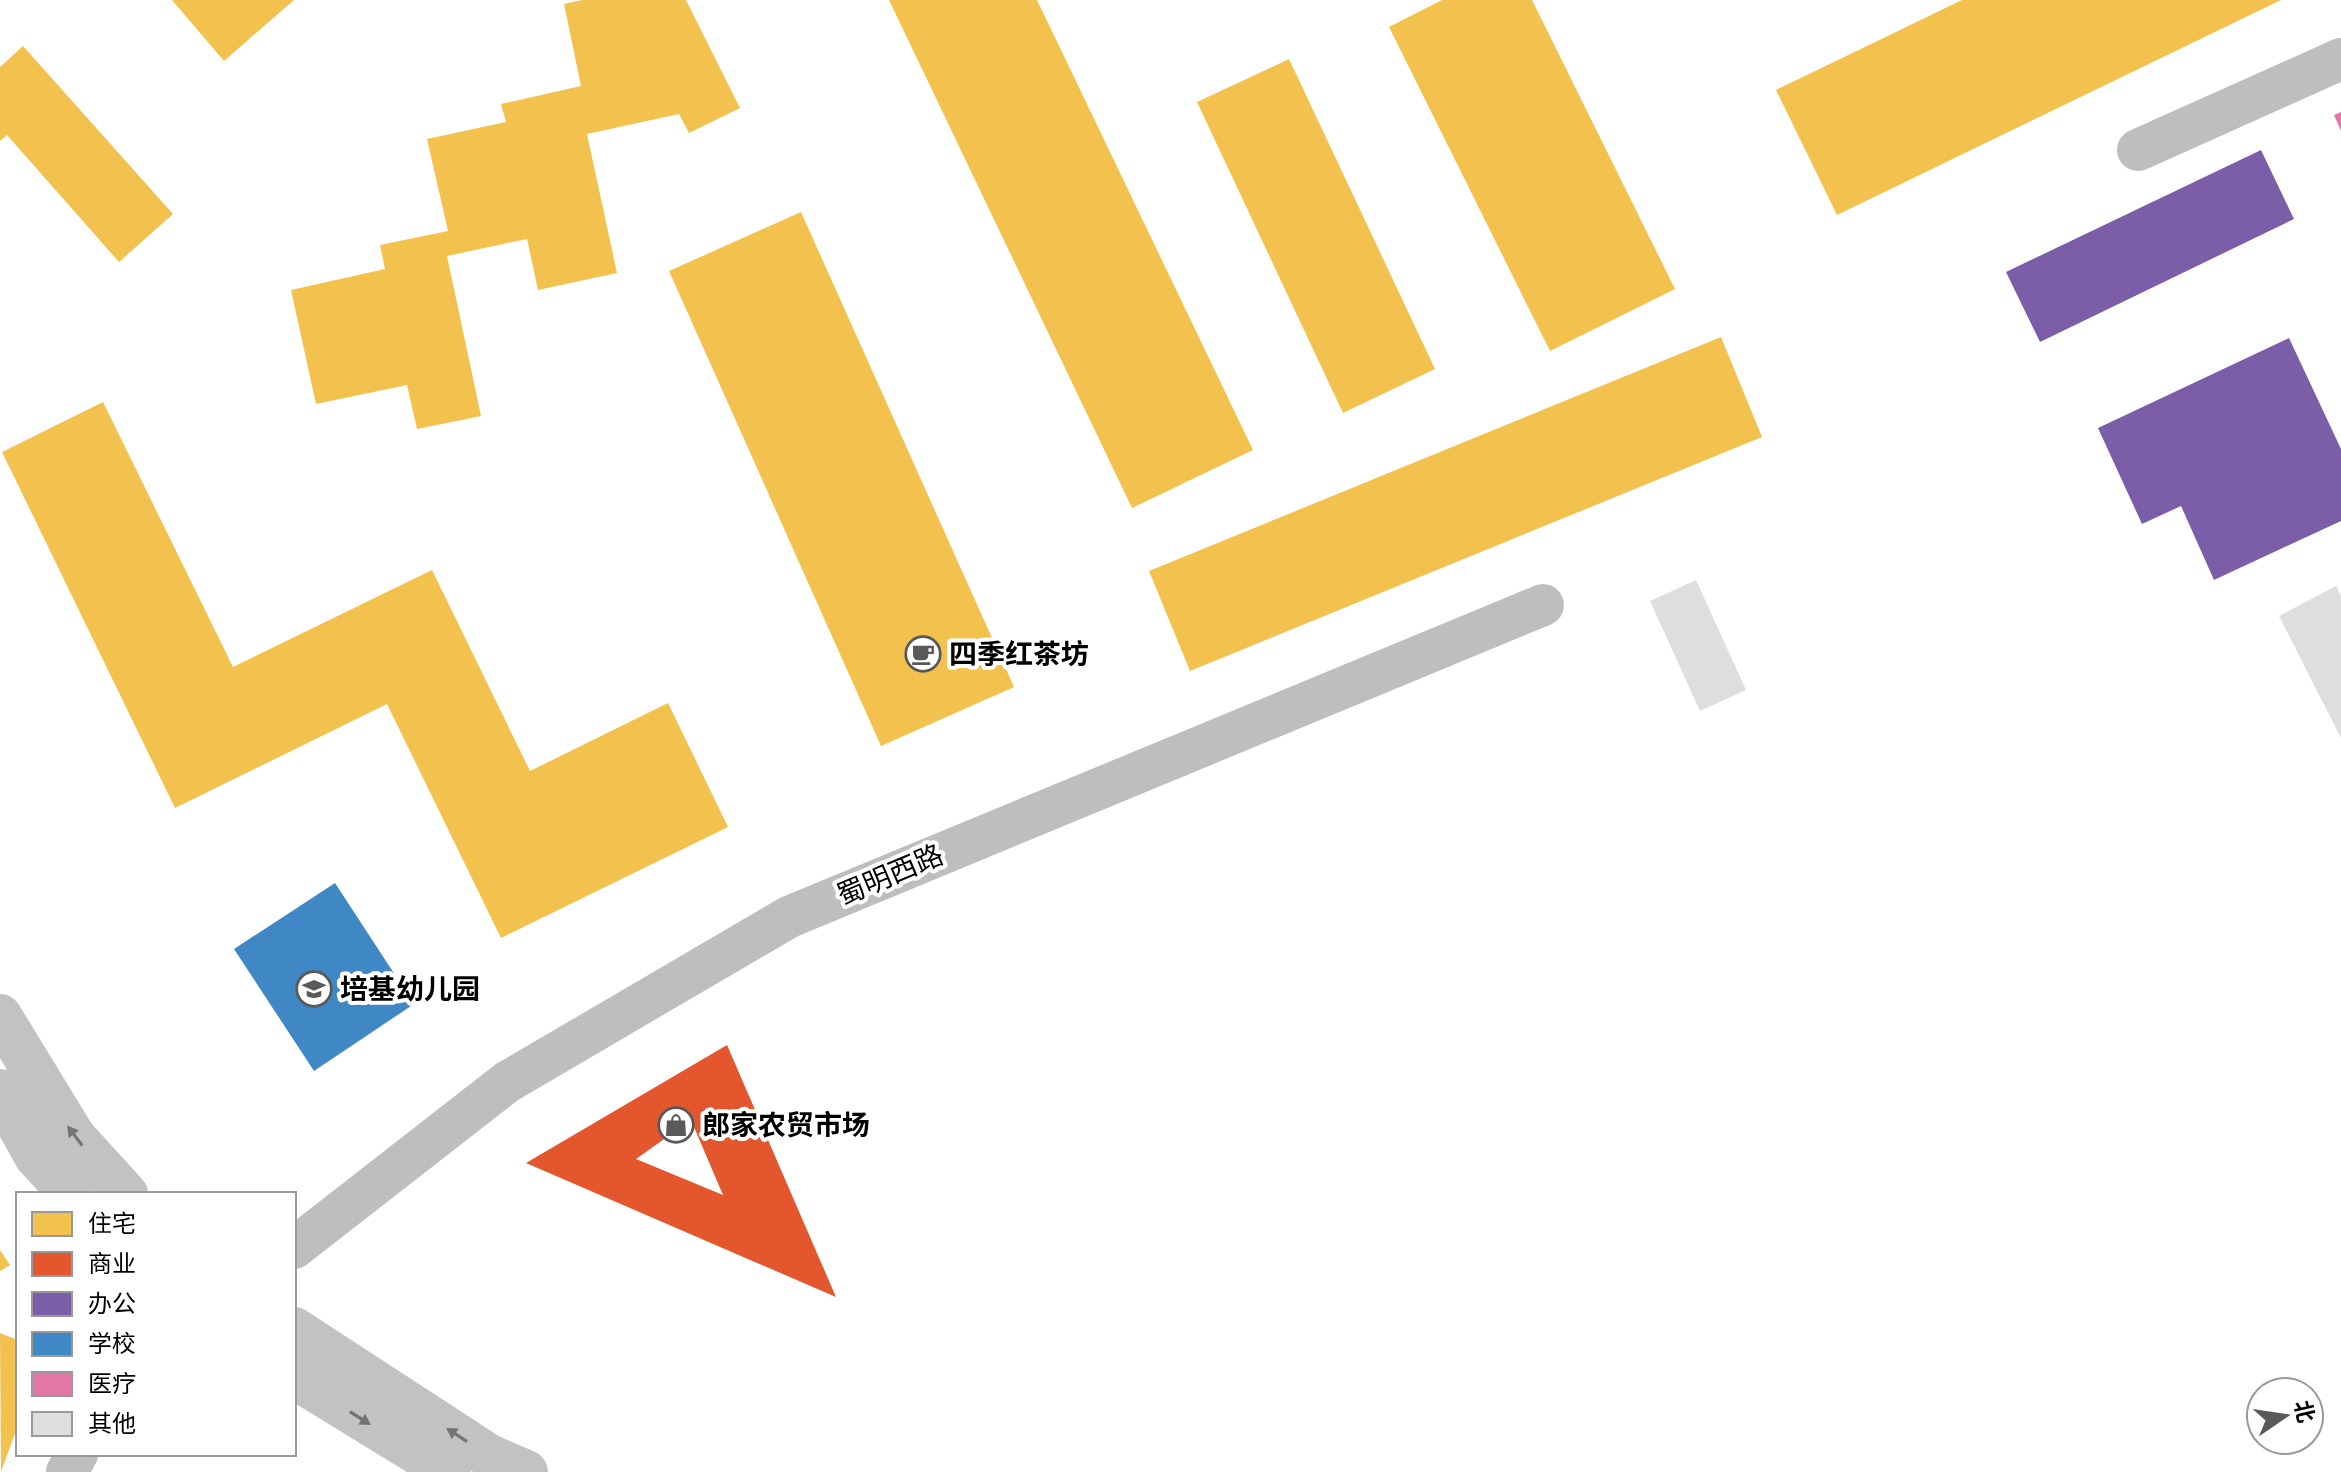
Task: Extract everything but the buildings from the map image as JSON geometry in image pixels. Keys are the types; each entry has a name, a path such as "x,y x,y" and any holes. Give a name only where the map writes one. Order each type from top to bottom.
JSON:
{"street":[{"path":"2138,150 2341,59"},
{"name":"蜀明西路","path":"296,1246 507,1082 789,917 1543,605"},
{"path":"0,1016 74,1137 124,1192"},
{"path":"0,1091 36,1156 69,1192"},
{"path":"296,1330 489,1456 526,1472"},
{"path":"296,1378 449,1472"}],"place":[{"name":"四季红茶坊","path":"923,654"},
{"name":"培基幼儿园","path":"314,989"},
{"name":"郎家农贸市场","path":"676,1125"}]}
